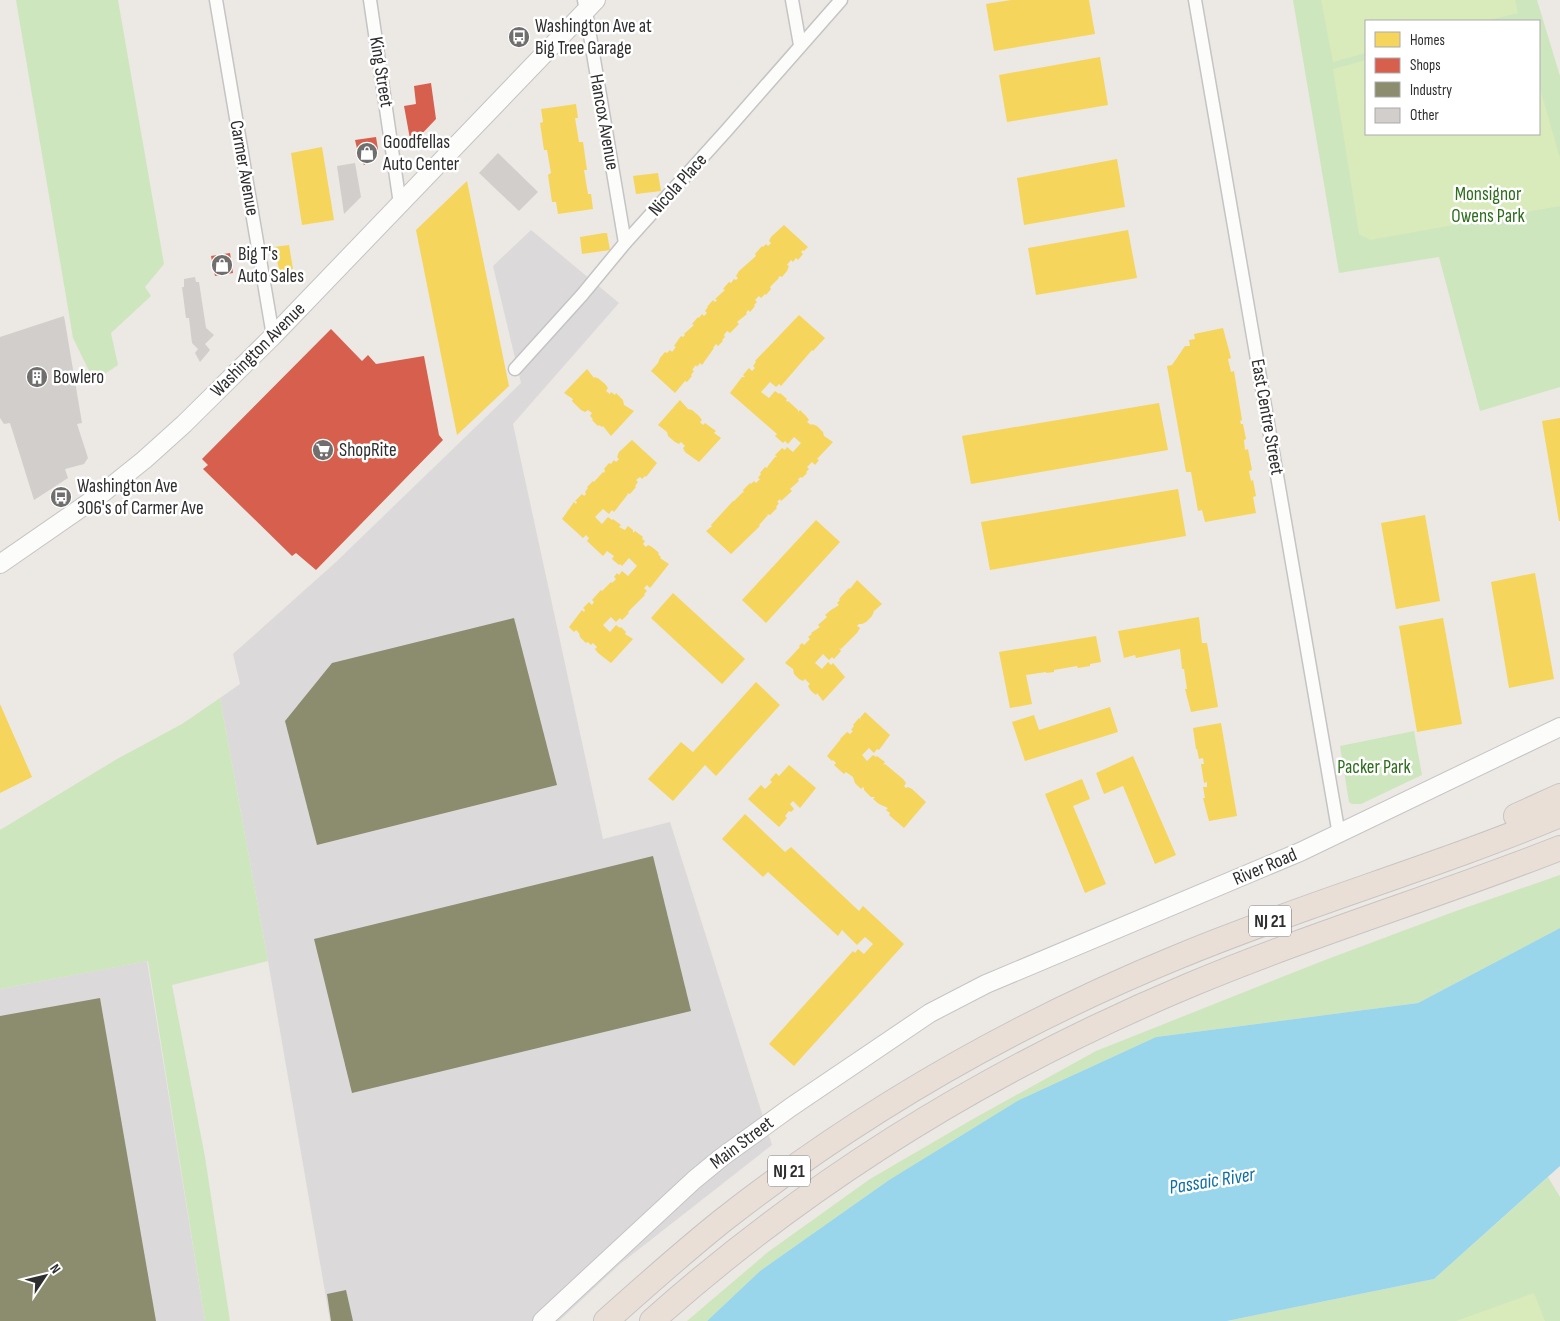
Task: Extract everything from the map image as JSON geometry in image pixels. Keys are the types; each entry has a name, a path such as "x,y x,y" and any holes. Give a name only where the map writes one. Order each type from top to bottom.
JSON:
{"highway":[{"path":"1280,917 1509,820 1560,796"},
{"name":"NJ 21","path":"606,1321 680,1256 750,1200 808,1158 896,1099 989,1046 1084,998 1181,955 1560,815"},
{"name":"NJ 21","path":"652,1321 741,1246 826,1183 913,1126 1003,1073 1098,1026 1242,964 1560,848"},
{"path":"1454,888 1494,889 1560,866"}],"street":[{"name":"Carmer Avenue","path":"216,0 273,336"},
{"name":"King Street","path":"370,0 400,204"},
{"path":"792,0 800,45"},
{"name":"Nicola Place","path":"515,369 841,0"},
{"name":"East Centre Street","path":"1195,0 1339,834"},
{"name":"Washington Avenue","path":"0,564 62,523 144,460 184,424 273,336 400,204 588,4"},
{"name":"Hancox Avenue","path":"588,4 625,243"},
{"name":"River Road","path":"964,995 986,984 1291,856 1560,727"},
{"name":"Main Street","path":"542,1321 686,1187 722,1157 897,1034 964,995"}],"shaded area":[{"path":"531,230 619,303 513,424 603,839 670,822 772,1145 620,1264 559,1321 330,1321 268,961 220,698 240,684 233,654 336,562 521,383 493,266"},
{"path":"147,961 205,1321 0,1321 0,989"}],"green space":[{"path":"16,0 118,0 164,264 145,287 151,296 111,333 118,365 94,381 73,338"},
{"name":"Monsignor Owens Park","path":"1293,0 1537,0 1560,76 1560,387 1480,411 1439,257 1339,273"},
{"path":"1321,0 1515,0 1518,13 1490,20 1365,20 1365,53 1333,62"},
{"path":"1365,60 1365,135 1540,135 1540,88 1560,158 1560,206 1370,240 1359,234 1333,69"},
{"path":"220,698 268,961 172,985 205,1157 230,1321 205,1321 148,961 0,989 0,830 117,759 182,724"},
{"name":"Packer Park","path":"1414,731 1422,775 1361,804 1349,802 1340,746"},
{"path":"1560,875 1560,928 1418,1003 1156,1037 1019,1100 889,1180 760,1271 707,1321 687,1321 768,1252 870,1179 1096,1051 1325,960 1456,911"},
{"path":"1548,1177 1560,1197 1560,1321 1227,1321 1434,1279"},
{"path":"1534,1293 1545,1321 1456,1321"}],"water":[{"name":"Passaic River","path":"1560,928 1560,1166 1434,1279 1227,1321 707,1321 760,1271 889,1180 1019,1100 1156,1037 1418,1003"}],"building: Homes":[{"path":"1011,0 1089,0 1095,34 994,51 986,4"},
{"path":"1100,57 1108,105 1007,122 999,75"},
{"path":"576,104 578,118 575,118 579,142 583,142 587,170 584,170 593,209 558,214 556,202 552,202 548,175 551,173 547,150 544,150 540,123 543,122 541,109"},
{"path":"322,147 334,220 302,225 291,153"},
{"path":"1117,159 1125,207 1024,225 1017,178"},
{"path":"658,173 661,191 636,194 633,176"},
{"path":"467,181 509,386 457,435 416,230"},
{"path":"784,225 808,247 801,252 803,254 798,260 796,258 793,262 791,260 787,265 789,266 787,271 782,277 780,276 770,287 771,289 766,295 761,298 759,296 755,300 757,302 750,312 748,310 747,314 737,322 739,324 730,333 727,331 723,341 718,346 716,344 702,365 700,363 697,367 696,365 692,370 694,371 692,376 675,393 651,371 665,352 667,353 670,350 672,352 681,336 683,337 694,325 692,324 698,317 702,314 704,316 707,313 705,311 713,300 715,302 717,300 715,299 725,290 723,289 729,282 731,283 734,279 738,278 736,276 739,271 756,256 755,254 762,246 766,244 768,246 771,243 769,241 771,237"},
{"path":"1128,230 1137,278 1036,295 1028,248"},
{"path":"607,233 610,250 582,254 580,237"},
{"path":"289,245 293,269 280,274 274,247"},
{"path":"799,315 825,338 781,386 779,384 776,387 770,382 761,392 769,398 775,391 780,393 798,412 800,410 806,416 809,420 807,422 817,426 824,436 833,442 817,459 819,460 815,465 812,462 807,467 809,469 807,473 798,479 799,481 790,489 792,491 781,501 780,499 777,502 779,503 777,508 770,515 767,514 760,526 731,554 706,531 712,527 711,525 733,501 744,493 743,490 750,483 754,481 756,483 760,479 758,478 760,473 777,457 775,455 782,448 785,450 787,447 793,452 801,443 794,437 788,444 785,441 783,443 775,436 777,434 730,393 742,377 745,377 743,375 749,368 752,371 755,368 753,366 755,361"},
{"path":"1223,328 1231,358 1228,359 1231,372 1234,371 1242,420 1240,421 1243,424 1246,439 1244,440 1245,450 1248,449 1252,470 1249,471 1256,496 1253,497 1256,513 1205,522 1202,510 1198,511 1191,472 1186,472 1167,366 1172,365 1185,346 1190,346 1189,340 1195,339 1194,334"},
{"path":"587,369 594,378 599,379 605,384 608,388 606,391 615,395 616,393 623,400 624,405 634,411 611,436 603,426 598,426 592,420 590,416 592,413 588,410 585,412 581,410 572,401 573,399 564,393"},
{"path":"680,400 688,409 699,416 702,420 700,422 703,425 705,423 716,431 714,433 721,438 699,462 685,452 683,448 685,446 681,442 679,444 675,442 658,425"},
{"path":"1159,403 1168,450 971,484 962,436"},
{"path":"1560,418 1560,521 1559,521 1542,421"},
{"path":"632,440 657,463 646,477 642,479 640,477 636,480 638,482 636,487 630,494 627,493 614,512 612,510 609,514 603,509 595,517 602,524 608,517 621,525 619,527 625,530 628,526 633,530 633,533 635,531 643,537 642,539 645,541 643,544 646,547 648,545 652,547 659,553 660,558 669,564 650,588 647,585 644,588 647,591 645,595 622,620 620,618 616,622 611,617 603,625 610,632 616,625 621,627 626,632 625,634 633,639 611,663 598,653 595,649 597,647 593,643 591,645 588,642 586,643 576,630 574,632 569,627 582,610 584,612 583,608 589,602 592,605 594,602 592,600 601,590 616,579 614,577 617,573 619,575 622,571 628,576 637,566 629,558 622,566 619,565 612,559 614,556 607,551 603,556 587,541 589,538 586,535 583,538 562,519 574,502 576,504 577,502 575,501 582,494 584,496 586,494 587,487 604,473 604,469 609,463 611,464 614,460 616,462 619,459 617,457 619,452"},
{"path":"1178,489 1186,536 990,570 981,522"},
{"path":"1425,515 1440,601 1396,609 1381,523"},
{"path":"816,520 840,542 766,623 742,600"},
{"path":"1535,573 1554,679 1509,688 1491,582"},
{"path":"857,580 882,604 866,622 857,626 860,628 857,633 841,649 839,648 841,651 834,659 832,657 829,660 823,654 815,663 822,669 828,662 831,665 833,663 845,677 823,701 817,693 816,695 811,691 808,686 810,684 805,679 803,681 799,679 794,674 793,669 785,663 802,643 804,645 810,639 808,637 811,633 820,627 818,625 827,617 825,615 839,605 837,603 839,599"},
{"path":"673,593 745,659 722,684 651,618"},
{"path":"1199,617 1202,643 1207,643 1218,707 1191,712 1185,689 1187,689 1180,649 1136,658 1135,655 1124,658 1118,631"},
{"path":"1443,618 1462,724 1417,732 1399,626"},
{"path":"1096,636 1101,662 1090,664 1090,666 1078,668 1077,666 1054,670 1054,672 1026,675 1032,704 1010,708 999,652"},
{"path":"756,682 780,705 716,776 705,765 673,801 648,779 681,742 693,752"},
{"path":"0,704 32,777 0,793"},
{"path":"1110,707 1118,732 1025,761 1012,722 1034,715 1039,730"},
{"path":"865,712 890,735 879,750 877,749 874,753 869,748 862,755 867,761 873,755 877,756 885,762 883,765 885,764 903,779 906,783 904,786 906,788 912,789 926,802 904,828 889,815 890,813 886,810 888,808 873,799 875,797 871,797 863,787 861,789 855,783 853,777 846,772 844,774 834,765 836,763 827,756 847,732 850,734 853,731 851,730 853,725 859,718 861,720 860,718"},
{"path":"1221,723 1237,816 1209,821 1203,798 1205,798 1203,787 1207,787 1207,782 1204,783 1201,764 1204,764 1203,758 1199,759 1193,728"},
{"path":"1133,756 1176,855 1155,864 1123,786 1104,794 1096,773"},
{"path":"789,765 816,788 800,808 793,801 790,804 794,809 791,812 789,811 785,816 787,818 779,827 748,799 761,785 765,789 772,782 770,780 776,773 779,776"},
{"path":"1082,779 1090,799 1073,806 1106,884 1085,893 1045,794"},
{"path":"745,814 785,852 791,847 859,911 863,906 904,944 794,1066 769,1044 853,951 855,953 858,949 864,954 873,944 865,937 857,945 842,930 838,936 768,872 763,877 722,839"}],"building: Shops":[{"path":"431,83 436,119 413,141 410,139 404,106 416,104 414,86"},
{"name":"Goodfellas Auto Center","path":"376,137 378,149 374,158 364,165 359,157 355,140"},
{"name":"Big T's Auto Sales","path":"230,253 233,273 215,276 211,256"},
{"name":"ShopRite","path":"331,329 362,361 368,355 376,364 424,356 439,435 443,440 316,570 296,553 292,556 203,469 208,465 202,459"}],"building: Industry":[{"path":"514,618 557,785 317,845 285,721 332,663"},
{"path":"653,856 691,1011 352,1093 314,939"},
{"path":"100,998 156,1321 0,1321 0,1016"},
{"path":"346,1290 353,1321 331,1321 327,1294"}],"building: Other":[{"path":"498,153 538,192 519,211 479,173"},
{"path":"355,163 361,197 344,214 337,166"},
{"path":"195,277 196,282 199,282 206,328 214,335 205,344 210,350 200,362 195,353 198,349 192,343 189,318 186,318 182,287 184,287 184,279"},
{"name":"Bowlero","path":"64,316 82,423 77,424 88,458 84,464 65,469 68,478 34,500 10,423 4,424 0,418 0,337"}],"place":[{"name":"Washington Ave at Big Tree Garage","path":"519,37"},
{"name":"Goodfellas Auto Center","path":"367,153"},
{"name":"Big T's Auto Sales","path":"222,265"},
{"name":"Bowlero","path":"37,377"},
{"name":"ShopRite","path":"323,450"},
{"name":"Washington Ave 306's of Carmer Ave","path":"61,497"}]}
